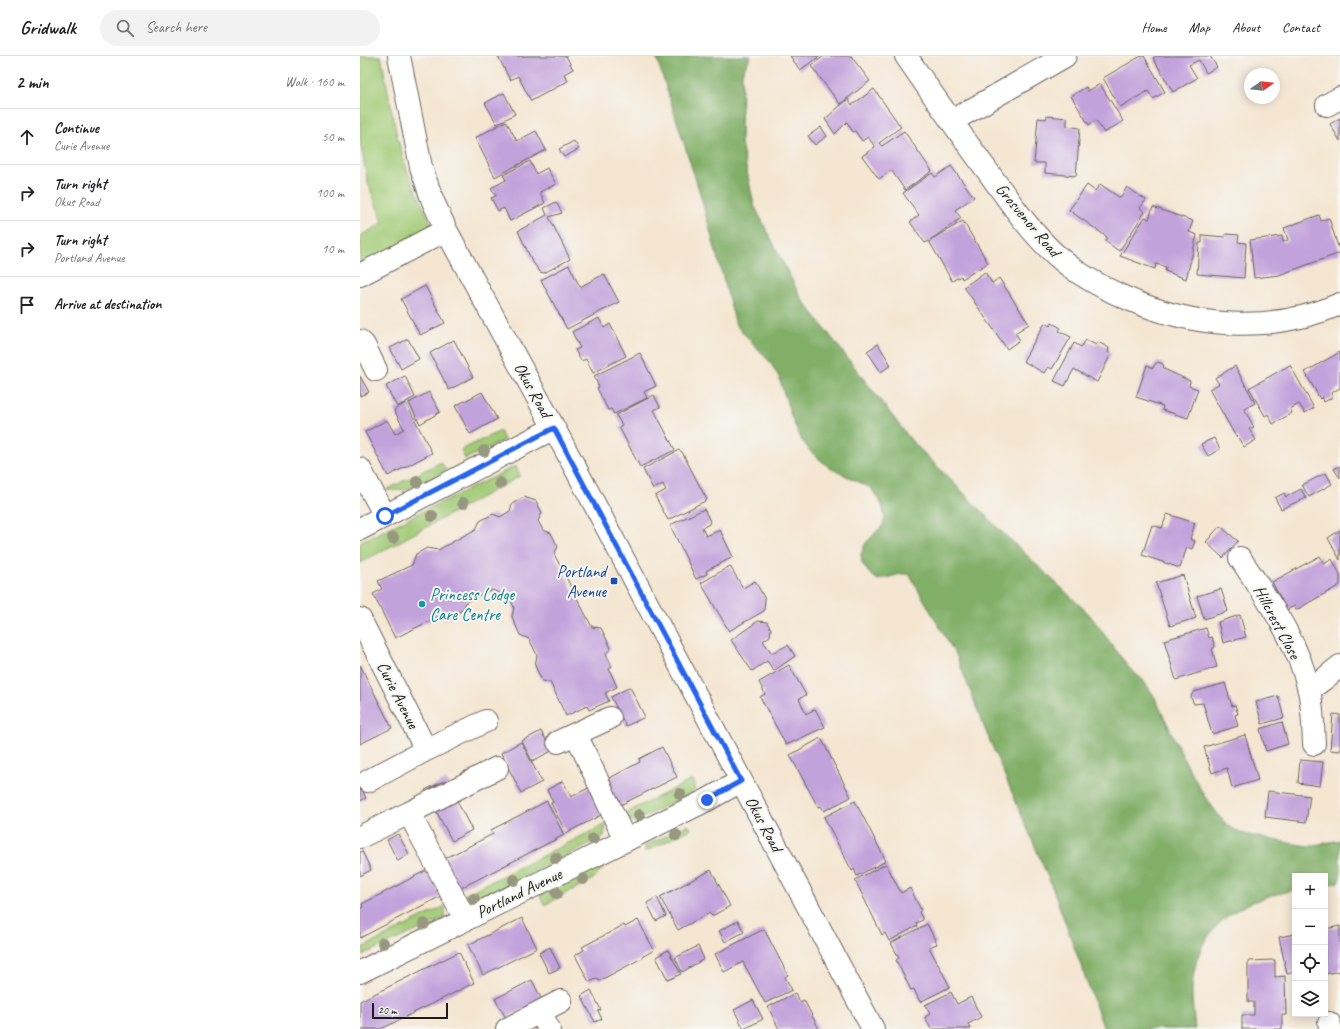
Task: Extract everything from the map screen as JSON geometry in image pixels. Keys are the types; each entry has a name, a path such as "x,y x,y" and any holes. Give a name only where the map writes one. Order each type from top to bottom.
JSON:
{"street":[{"name":"Okus Road","path":"399,56 421,167 432,199 446,230 554,428 873,1029"},
{"name":"Grosvenor Road","path":"906,56 1014,207 1038,238 1078,273 1106,290 1181,318 1240,325 1293,319 1318,313 1340,304"},
{"path":"952,121 1064,56"},
{"path":"360,275 446,230"},
{"path":"360,341 364,345 376,370"},
{"path":"360,529 554,428"},
{"path":"360,469 385,516"},
{"name":"Hillcrest Close","path":"1240,558 1281,622 1298,659 1324,678 1314,744"},
{"name":"Curie Avenue","path":"360,619 426,750"},
{"path":"610,718 567,738 625,840"},
{"name":"Curie Avenue","path":"368,781 426,750 486,721"},
{"path":"360,837 497,768"},
{"name":"Portland Avenue","path":"360,972 741,781"},
{"path":"409,813 465,919"},
{"path":"507,1029 544,1021 561,1001"}],"green space":[{"path":"360,56 381,56 397,137 408,173 434,230 360,269 360,236 383,223 368,183 360,141"},
{"path":"656,56 751,56 742,73 741,143 754,205 801,298 911,440 1000,530 1089,614 1130,669 1143,680 1154,696 1188,767 1205,797 1224,822 1235,830 1248,835 1289,843 1309,846 1340,840 1340,882 1328,884 1328,873 1292,873 1292,891 1254,901 1237,910 1222,921 1210,934 1201,950 1195,969 1192,992 1195,1029 1104,1029 1053,889 987,734 957,657 909,574 901,574 878,580 869,573 862,563 861,554 865,544 883,525 885,518 882,505 871,488 830,468 810,451 801,439 791,416 779,377 770,362 736,325 699,190"},
{"path":"500,431 504,440 465,459 461,450"},
{"path":"441,462 446,470 425,482 403,490 386,490"},
{"path":"516,466 520,476 360,563 360,543 362,541"},
{"path":"691,780 693,781 695,790 691,793 634,822 622,815"},
{"path":"606,824 604,836 470,905 458,898"},
{"path":"688,825 691,829 645,852 645,846"},
{"path":"601,864 604,868 593,879 544,905 539,894"},
{"path":"445,906 445,918 360,956 360,949"}],"building":[{"path":"498,56 566,56 573,69 564,74 568,81 531,101 518,76 510,80"},
{"path":"790,56 820,56 800,70"},
{"path":"824,56 851,56 870,81 840,104 811,66"},
{"path":"1141,56 1144,56 1165,92 1153,99 1148,91 1120,107 1103,78"},
{"path":"1156,56 1210,56 1217,67 1206,73 1199,60 1189,65 1197,78 1173,92 1153,58"},
{"path":"1100,84 1123,121 1104,133 1096,120 1089,125 1071,96 1086,87 1088,91"},
{"path":"874,89 901,127 879,143 882,146 904,131 932,171 905,190 891,170 879,179 862,156 875,147 868,137 862,141 855,131 853,132 847,122 835,134 825,119 848,99 852,105"},
{"path":"504,93 515,114 497,124 485,103"},
{"path":"1047,116 1067,118 1067,126 1080,128 1076,176 1045,173 1045,163 1034,163 1038,118 1046,119"},
{"path":"1340,118 1340,141 1330,124"},
{"path":"506,121 517,141 536,131 546,150 495,177 475,138"},
{"path":"821,127 827,136 815,145 808,136"},
{"path":"574,141 579,149 564,157 559,149"},
{"path":"530,161 536,174 547,168 556,184 540,192 545,203 510,221 504,208 498,211 491,198 496,196 491,188 506,180 503,175"},
{"path":"951,166 974,197 955,210 961,218 930,240 963,221 988,263 962,279 961,276 952,281 929,241 925,243 910,222 919,215 903,193 932,173 935,177"},
{"path":"1100,184 1120,198 1127,187 1146,200 1140,208 1145,212 1119,251 1105,241 1107,237 1069,210 1087,185 1095,191"},
{"path":"556,202 562,213 549,217 570,259 544,273 540,272 532,261 518,231 547,215 544,208"},
{"path":"1153,207 1193,221 1189,232 1197,235 1186,279 1165,271 1166,267 1156,264 1155,269 1120,256 1145,217 1149,219"},
{"path":"1319,215 1321,221 1329,218 1340,253 1279,275 1254,278 1250,240 1282,236 1283,242 1288,240 1284,228"},
{"path":"1226,234 1239,235 1238,242 1246,243 1244,278 1197,274 1199,243 1202,243 1202,235 1225,237"},
{"path":"569,265 580,287 604,274 619,302 567,329 541,280"},
{"path":"985,272 992,283 999,278 1029,324 1015,333 1020,340 1007,349 964,287"},
{"path":"425,286 445,323 420,335 401,299"},
{"path":"599,318 604,328 610,324 626,356 593,373 586,359 581,361 575,350 580,348 572,332"},
{"path":"1045,323 1050,326 1052,323 1061,328 1059,331 1071,337 1052,369 1048,367 1044,373 1023,361"},
{"path":"408,339 419,359 401,369 390,348"},
{"path":"454,340 473,377 449,390 430,353"},
{"path":"1086,340 1096,345 1098,342 1109,348 1108,352 1111,354 1097,382 1074,369 1065,386 1054,381 1074,343 1081,347"},
{"path":"878,344 891,365 881,372 867,351"},
{"path":"1340,352 1340,388 1331,393 1333,397 1324,402 1322,397 1320,399 1305,372"},
{"path":"640,353 656,386 644,392 647,398 614,414 611,409 608,410 597,388 599,387 594,376"},
{"path":"1158,362 1163,364 1164,369 1190,381 1189,386 1198,389 1188,418 1162,410 1163,406 1136,397 1147,365 1153,368"},
{"path":"1290,365 1314,408 1305,413 1299,404 1290,409 1292,413 1273,424 1268,414 1265,416 1249,388"},
{"path":"1235,366 1255,403 1244,409 1254,427 1249,429 1256,440 1244,447 1237,436 1236,437 1209,389 1219,384 1215,378"},
{"path":"360,376 369,392 360,396"},
{"path":"405,376 415,397 397,407 386,386"},
{"path":"429,392 440,412 420,424 409,403"},
{"path":"482,392 497,419 470,434 455,406"},
{"path":"654,395 660,407 654,410 675,450 640,467 619,427 622,425 616,415"},
{"path":"406,403 432,453 388,476 365,432 387,420 395,434 404,429 394,410"},
{"path":"1214,438 1220,449 1208,456 1201,444"},
{"path":"679,450 682,452 707,500 668,520 655,496 666,490 663,484 653,489 643,469"},
{"path":"1340,466 1340,478 1334,469"},
{"path":"1326,473 1332,484 1309,497 1302,485"},
{"path":"1301,489 1306,498 1281,509 1275,498 1284,493 1286,497"},
{"name":"Princess Lodge Care Centre","path":"524,497 536,501 542,513 538,521 543,530 551,533 558,547 554,554 592,627 601,628 611,648 606,654 612,667 609,669 617,687 605,693 609,701 589,710 587,706 566,716 550,682 542,681 535,666 537,655 529,639 520,635 512,617 514,607 508,596 491,590 467,601 462,610 447,619 438,617 395,638 373,594 382,589 378,581 412,565 416,554 427,548 438,550 476,529 480,521 493,514 500,517 510,511 512,504"},
{"path":"704,509 710,521 709,524 702,528 706,536 720,530 733,557 706,571 707,574 696,579 670,525"},
{"path":"1167,514 1195,523 1190,539 1195,541 1192,549 1187,547 1180,568 1142,555 1152,525 1162,528"},
{"path":"1220,526 1238,541 1223,558 1206,542"},
{"path":"1340,530 1340,560 1328,538"},
{"path":"1320,556 1324,564 1332,559 1340,574 1340,585 1296,610 1294,606 1287,610 1272,582"},
{"path":"730,566 743,588 755,581 765,599 764,611 729,631 701,583"},
{"path":"1183,575 1196,618 1170,626 1156,583"},
{"path":"1221,589 1228,611 1204,619 1197,596"},
{"path":"1240,615 1246,637 1223,643 1218,622"},
{"path":"758,621 767,622 771,629 770,636 763,641 772,653 788,645 795,656 774,671 767,661 752,671 731,640"},
{"path":"1206,628 1209,638 1212,637 1215,647 1212,649 1217,667 1176,680 1164,640"},
{"path":"360,665 392,728 360,744"},
{"path":"789,665 806,695 799,699 806,714 815,709 825,727 786,745 760,697 765,694 759,682"},
{"path":"1225,683 1232,706 1235,705 1238,714 1235,715 1238,726 1212,734 1203,703 1194,704 1191,698 1192,694 1194,692"},
{"path":"630,687 645,717 626,726 611,697"},
{"path":"1278,696 1284,718 1262,724 1256,702"},
{"path":"1333,714 1340,715 1340,751 1330,750"},
{"path":"1282,722 1288,744 1266,751 1260,729"},
{"path":"541,731 552,751 532,761 522,741"},
{"path":"1245,735 1258,780 1232,788 1227,768 1212,773 1204,747"},
{"path":"821,738 851,797 824,811 821,806 818,807 790,755"},
{"path":"521,742 542,782 521,793 501,753"},
{"path":"662,747 677,777 616,807 604,781 640,762 639,759"},
{"path":"1300,760 1323,762 1320,786 1298,783"},
{"path":"446,780 472,830 452,841 425,790"},
{"path":"563,781 571,797 592,786 605,813 566,833 551,803 553,802 547,790"},
{"path":"360,785 366,798 360,801"},
{"path":"1268,791 1310,796 1306,822 1265,817"},
{"path":"547,801 564,835 455,891 440,861 493,834 491,830"},
{"path":"855,801 886,861 857,876 854,869 852,871 824,817"},
{"path":"398,834 409,854 398,861 387,840"},
{"path":"362,851 371,870 360,876 360,852"},
{"path":"886,864 901,893 910,888 921,910 919,912 923,920 916,923 917,926 889,941 885,933 882,935 855,880"},
{"path":"427,870 441,896 360,938 360,909 363,907 362,904"},
{"path":"711,870 730,906 712,916 709,913 678,930 660,897"},
{"path":"657,897 666,916 656,921 647,903"},
{"path":"522,918 537,948 483,975 468,945"},
{"path":"638,920 654,950 599,981 598,978 589,982 575,955 584,950 582,947 624,925 625,927"},
{"path":"738,921 744,932 725,942 719,931"},
{"path":"927,924 937,944 929,947 950,987 920,1002 914,989 911,990 896,960 899,958 891,943"},
{"path":"1340,926 1340,971 1328,973 1328,945 1328,928"},
{"path":"764,929 788,975 785,977 792,990 765,1003 743,962 724,972 715,954"},
{"path":"1292,935 1292,973 1287,974 1279,937"},
{"path":"698,946 704,959 682,972 675,958"},
{"path":"550,947 560,968 549,973 539,953"},
{"path":"668,950 681,974 668,980 656,957"},
{"path":"459,952 474,983 381,1029 360,1029 360,1001"},
{"path":"1275,960 1275,977 1285,976 1286,1015 1282,1015 1282,1029 1242,1029 1242,1015 1254,1015 1254,1002 1248,1002 1248,961"},
{"path":"532,980 542,1000 506,1018 495,999"},
{"path":"591,990 601,1010 598,1011 602,1019 595,1022 581,996"},
{"path":"951,992 957,1004 971,997 981,1017 968,1024 971,1029 931,1029 925,1017 930,1014 925,1005"},
{"path":"795,993 800,1002 804,1000 819,1029 779,1029 768,1007"},
{"path":"753,1000 763,1019 744,1029 734,1010"}],"place":[{"name":"Portland Avenue","path":"614,581"},
{"name":"Princess Lodge Care Centre","path":"422,604"}],"route":[{"path":"385,516 554,428 741,781 707,800"}]}
